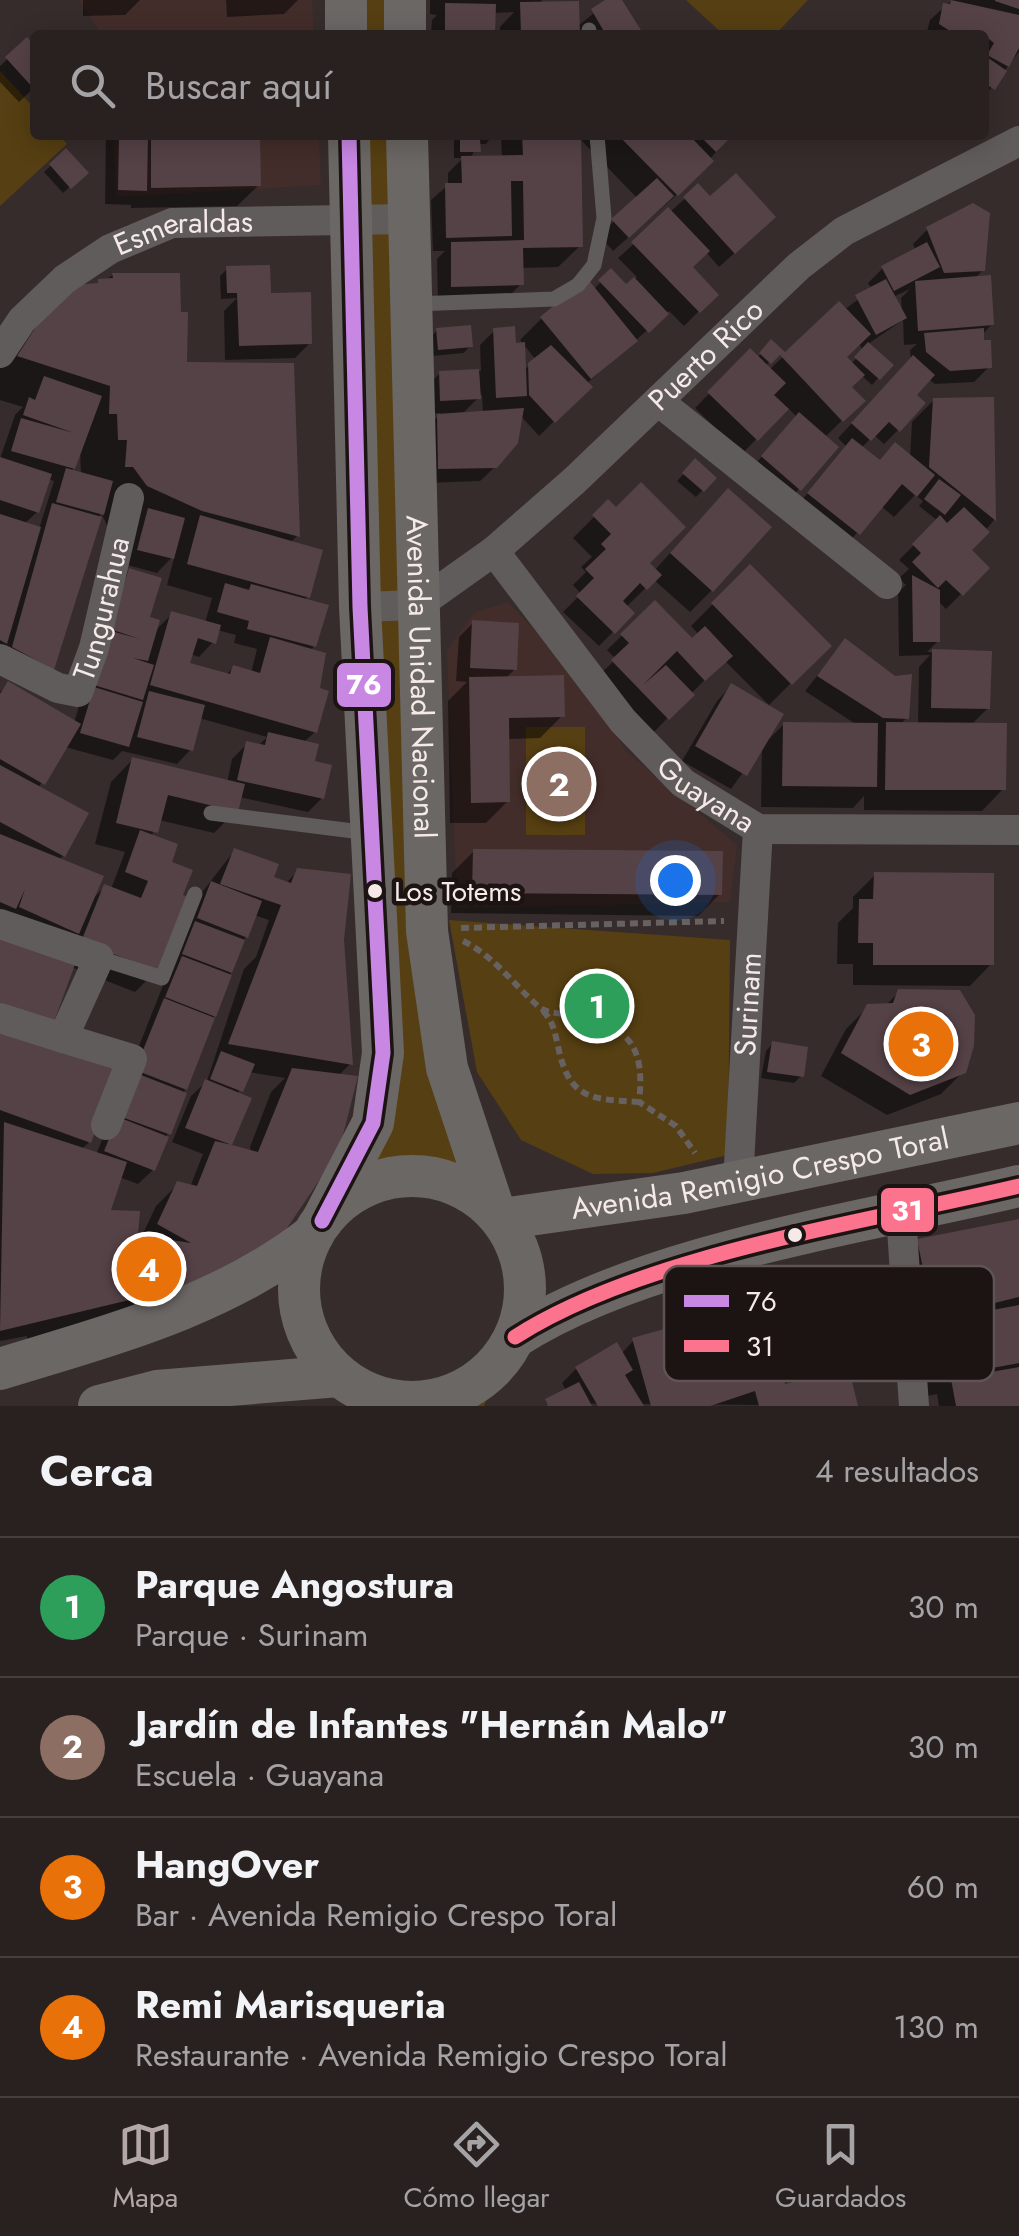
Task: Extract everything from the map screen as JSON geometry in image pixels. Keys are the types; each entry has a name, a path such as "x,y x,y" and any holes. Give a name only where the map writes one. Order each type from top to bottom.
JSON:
{"main road":[{"path":"346,0 346,30"},
{"path":"404,0 405,30"},
{"name":"Avenida Unidad Nacional","path":"317,1228 372,1122 380,1095 383,1053 360,607 348,140"},
{"name":"Avenida Unidad Nacional","path":"407,140 427,931 447,1068 498,1214"},
{"name":"Avenida Remigio Crespo Toral","path":"498,1214 729,1184 1019,1123"},
{"path":"0,1368 166,1318 267,1271 345,1198 374,1184 406,1176 438,1179 468,1190 498,1214 512,1234 524,1271 524,1309 481,1406"},
{"path":"696,1266 1019,1186"},
{"path":"317,1228 300,1272 300,1310 314,1346 352,1389"},
{"path":"99,1406 157,1392 352,1389 412,1402 444,1398 474,1384 506,1350 576,1304 664,1274"}],"street":[{"name":"Puerto Rico","path":"418,605 494,550 799,266 844,232 1019,141"},
{"name":"Esmeraldas","path":"0,353 22,320 65,279 110,249 172,224 409,219"},
{"path":"658,401 887,584"},
{"name":"Tungurahua","path":"0,659 58,688 78,692 94,648 129,498"},
{"name":"Guayana","path":"494,550 623,721 683,783 758,829 1019,830"},
{"path":"360,607 418,605"},
{"name":"Surinam","path":"729,1184 758,829"},
{"path":"0,924 99,958 63,1038"},
{"path":"0,1018 132,1059 106,1125"},
{"path":"901,1214 905,1266"},
{"path":"912,1381 914,1406"}],"lane":[{"path":"411,304 554,299 578,285 594,265 604,218 597,140"},
{"path":"211,812 373,833"},
{"path":"99,958 162,978 195,894"}],"path":[{"path":"427,931 751,920"},
{"path":"427,931 449,933 478,948 542,1010 555,1024 563,1066 573,1086 584,1096 639,1102 676,1126 729,1184"},
{"path":"542,1010 596,1019 630,1039 641,1065 639,1102"}],"shaded area":[{"path":"79,0 312,0 314,30 99,30"},
{"path":"346,0 405,0 405,30 346,30"},
{"path":"686,0 808,0 780,30 719,30"},
{"path":"0,71 30,104 30,140 63,140 67,144 0,206"},
{"path":"113,140 319,140 321,185 116,197"},
{"path":"349,140 407,140 409,219 350,220"},
{"path":"404,222 413,601 365,601 354,225"},
{"path":"508,602 575,673 627,752 737,845 730,902 457,908 447,650 474,613"},
{"path":"412,609 413,809 484,1200 451,1180 422,1172 390,1174 353,1186 371,1143 365,611"},
{"path":"526,727 585,727 585,835 526,835"},
{"path":"449,920 730,940 728,1155 653,1173 593,1174 521,1140 477,1072"},
{"path":"498,1369 484,1406 419,1406 462,1394"}],"building":[{"path":"605,0 622,0 641,30 603,30 591,9"},
{"path":"951,0 1019,15 1019,48 1009,67 989,56 994,43 989,39 989,30 948,30 939,24 943,3 950,4"},
{"path":"1019,0 1019,9 995,1"},
{"path":"579,1 580,30 521,30 520,2"},
{"path":"445,3 496,4 495,30 445,30"},
{"path":"27,37 30,84 5,57"},
{"path":"989,58 1007,71 995,90 989,86"},
{"path":"119,140 148,140 147,191 118,190"},
{"path":"151,140 260,140 261,186 151,188"},
{"path":"460,140 480,140 481,152 460,152"},
{"path":"522,140 581,140 583,247 523,248 524,285 451,287 451,242 524,240 523,181 511,181 512,236 446,238 445,183 462,183 461,156 523,155"},
{"path":"623,140 694,140 714,161 678,196"},
{"path":"704,140 728,140 716,152"},
{"path":"66,148 89,173 71,189 49,164"},
{"path":"736,173 776,217 735,254 683,197 698,183 710,196"},
{"path":"657,178 674,196 629,238 611,219"},
{"path":"973,203 990,213 985,271 944,273 926,227"},
{"path":"668,207 710,251 693,267 719,295 700,313 631,242"},
{"path":"927,242 940,267 894,291 881,266"},
{"path":"270,265 271,293 311,292 312,344 239,346 237,293 227,293 226,266"},
{"path":"611,268 626,284 634,277 669,314 649,333 598,280"},
{"path":"112,273 180,273 181,312 188,312 187,362 294,363 300,537 202,511 147,486 133,467 125,467 127,440 118,440 117,414 109,414 110,386 17,356 57,294 72,293 74,285 113,278"},
{"path":"991,275 994,325 918,331 915,281"},
{"path":"587,278 638,341 591,379 540,317"},
{"path":"886,279 907,318 876,335 855,295"},
{"path":"839,301 871,334 847,357 865,375 852,387 866,401 843,422 780,355 771,364 759,353 771,339 785,352"},
{"path":"471,325 473,347 438,350 436,328"},
{"path":"515,326 516,343 525,342 527,396 496,398 493,328"},
{"path":"984,328 984,340 991,340 992,368 950,371 926,352 924,333"},
{"path":"868,342 894,365 880,380 854,357"},
{"path":"551,345 593,387 555,423 529,395 528,363"},
{"path":"750,348 786,383 774,395 789,409 758,441 707,392"},
{"path":"913,355 935,375 917,395 926,403 900,432 889,422 871,441 851,423"},
{"path":"479,369 481,399 440,401 439,371"},
{"path":"44,376 102,396 75,469 11,451 21,418 74,433 23,415 29,397 35,400"},
{"path":"994,397 996,521 929,467 933,398"},
{"path":"524,408 518,443 497,468 438,469 437,414"},
{"path":"799,412 839,447 801,491 761,456"},
{"path":"852,438 880,460 895,442 935,475 917,497 902,484 860,535 807,493"},
{"path":"0,457 52,474 39,513 0,500"},
{"path":"695,458 717,478 704,492 682,473"},
{"path":"66,468 113,481 104,515 56,502"},
{"path":"939,479 961,495 945,515 924,499"},
{"path":"641,482 686,527 650,563 662,575 647,590 640,583 623,601 635,613 615,634 576,596 594,578 585,569 606,549 601,544 611,534 592,515 608,499 616,507"},
{"path":"728,488 772,527 713,592 670,553"},
{"path":"52,503 102,517 54,670 12,647"},
{"path":"964,507 990,532 972,550 990,568 963,596 946,580 938,588 912,562 921,553 912,544 940,515 947,523"},
{"path":"148,508 185,518 174,559 137,550"},
{"path":"0,514 41,527 7,644 0,640"},
{"path":"200,515 323,550 310,598 187,564"},
{"path":"750,564 832,646 792,685 711,603"},
{"path":"129,568 162,578 150,617 160,620 148,661 133,658 154,665 143,700 94,685 111,631 140,639 110,629"},
{"path":"912,575 940,590 940,642 913,642"},
{"path":"225,583 249,590 251,584 329,605 316,647 247,629 249,621 217,612"},
{"path":"655,600 692,638 705,626 733,656 705,681 677,651 643,685 666,665 695,695 669,720 611,660 629,643 620,634"},
{"path":"171,611 221,625 216,644 198,638 190,663 230,674 233,665 260,673 270,637 326,653 320,688 329,691 317,733 150,685"},
{"path":"472,620 519,623 517,670 470,668"},
{"path":"845,638 895,676 912,674 909,719 883,718 817,676"},
{"path":"932,649 992,651 990,709 931,708"},
{"path":"564,675 565,717 509,718 510,802 471,803 469,677"},
{"path":"8,681 81,724 45,785 0,759 0,694"},
{"path":"731,683 784,714 747,776 695,746"},
{"path":"94,687 143,702 129,747 80,733"},
{"path":"149,691 205,705 193,751 137,737"},
{"path":"783,722 878,723 877,787 782,786"},
{"path":"886,722 1007,723 1006,790 885,790"},
{"path":"268,732 319,744 315,761 332,765 324,799 237,780 246,741 265,745"},
{"path":"132,757 245,784 238,812 168,795 158,833 116,823"},
{"path":"0,765 89,813 65,857 0,822"},
{"path":"140,830 178,844 172,862 193,870 183,895 188,897 159,971 81,942 104,884 141,898 148,881 125,872"},
{"path":"0,834 104,876 79,934 19,907 25,889 16,909 0,902"},
{"path":"234,848 279,864 274,877 291,883 297,868 351,874 344,940 353,1065 228,1044 281,905 220,884"},
{"path":"473,849 723,851 722,895 472,893"},
{"path":"874,872 994,873 994,965 873,965 873,943 858,943 859,899 873,899"},
{"path":"211,881 262,901 248,938 197,918"},
{"path":"195,921 245,940 232,973 182,954"},
{"path":"0,934 76,962 53,1024 0,1005"},
{"path":"182,956 232,975 216,1017 165,997"},
{"path":"898,989 960,990 975,1015 974,1046 966,1073 910,1095 841,1053 867,1004 893,1003"},
{"path":"164,998 215,1018 187,1090 135,1070"},
{"path":"0,1024 119,1066 91,1143 0,1110"},
{"path":"772,1041 808,1047 804,1077 767,1072"},
{"path":"221,1051 255,1064 243,1092 210,1079"},
{"path":"292,1068 358,1076 339,1151 281,1237 225,1271 171,1290 0,1331 4,1122 127,1162 111,1210 140,1211 138,1235 191,1243 157,1224 177,1181 197,1186 215,1141 258,1152"},
{"path":"136,1073 187,1093 171,1135 119,1116"},
{"path":"205,1079 252,1098 232,1145 185,1128"},
{"path":"118,1117 169,1137 155,1171 104,1151"},
{"path":"1019,1219 1019,1297 994,1303 994,1266 922,1266 917,1239"},
{"path":"1019,1305 1019,1363 994,1368 994,1310"},
{"path":"664,1329 664,1381 852,1381 858,1406 759,1406 755,1391 710,1406 651,1406 632,1338"},
{"path":"617,1342 633,1370 625,1375 644,1406 598,1406 575,1367"},
{"path":"1019,1367 1019,1406 956,1406 951,1381 994,1381 994,1371"},
{"path":"579,1382 592,1406 548,1406 545,1399"}],"transit line":[{"name":"76","path":"322,1221 373,1123 383,1053 360,607 349,140"},
{"name":"31","path":"679,1266 827,1228 1019,1186"},
{"name":"31","path":"515,1337 568,1308 664,1271"}],"place":[{"name":"Jardín de Infantes \"Hernán Malo\"","path":"559,784"},
{"name":"Los Totems","path":"375,891"},
{"name":"Parque Angostura","path":"597,1006"},
{"name":"HangOver","path":"921,1044"},
{"name":"Remi Marisqueria","path":"149,1269"}]}
